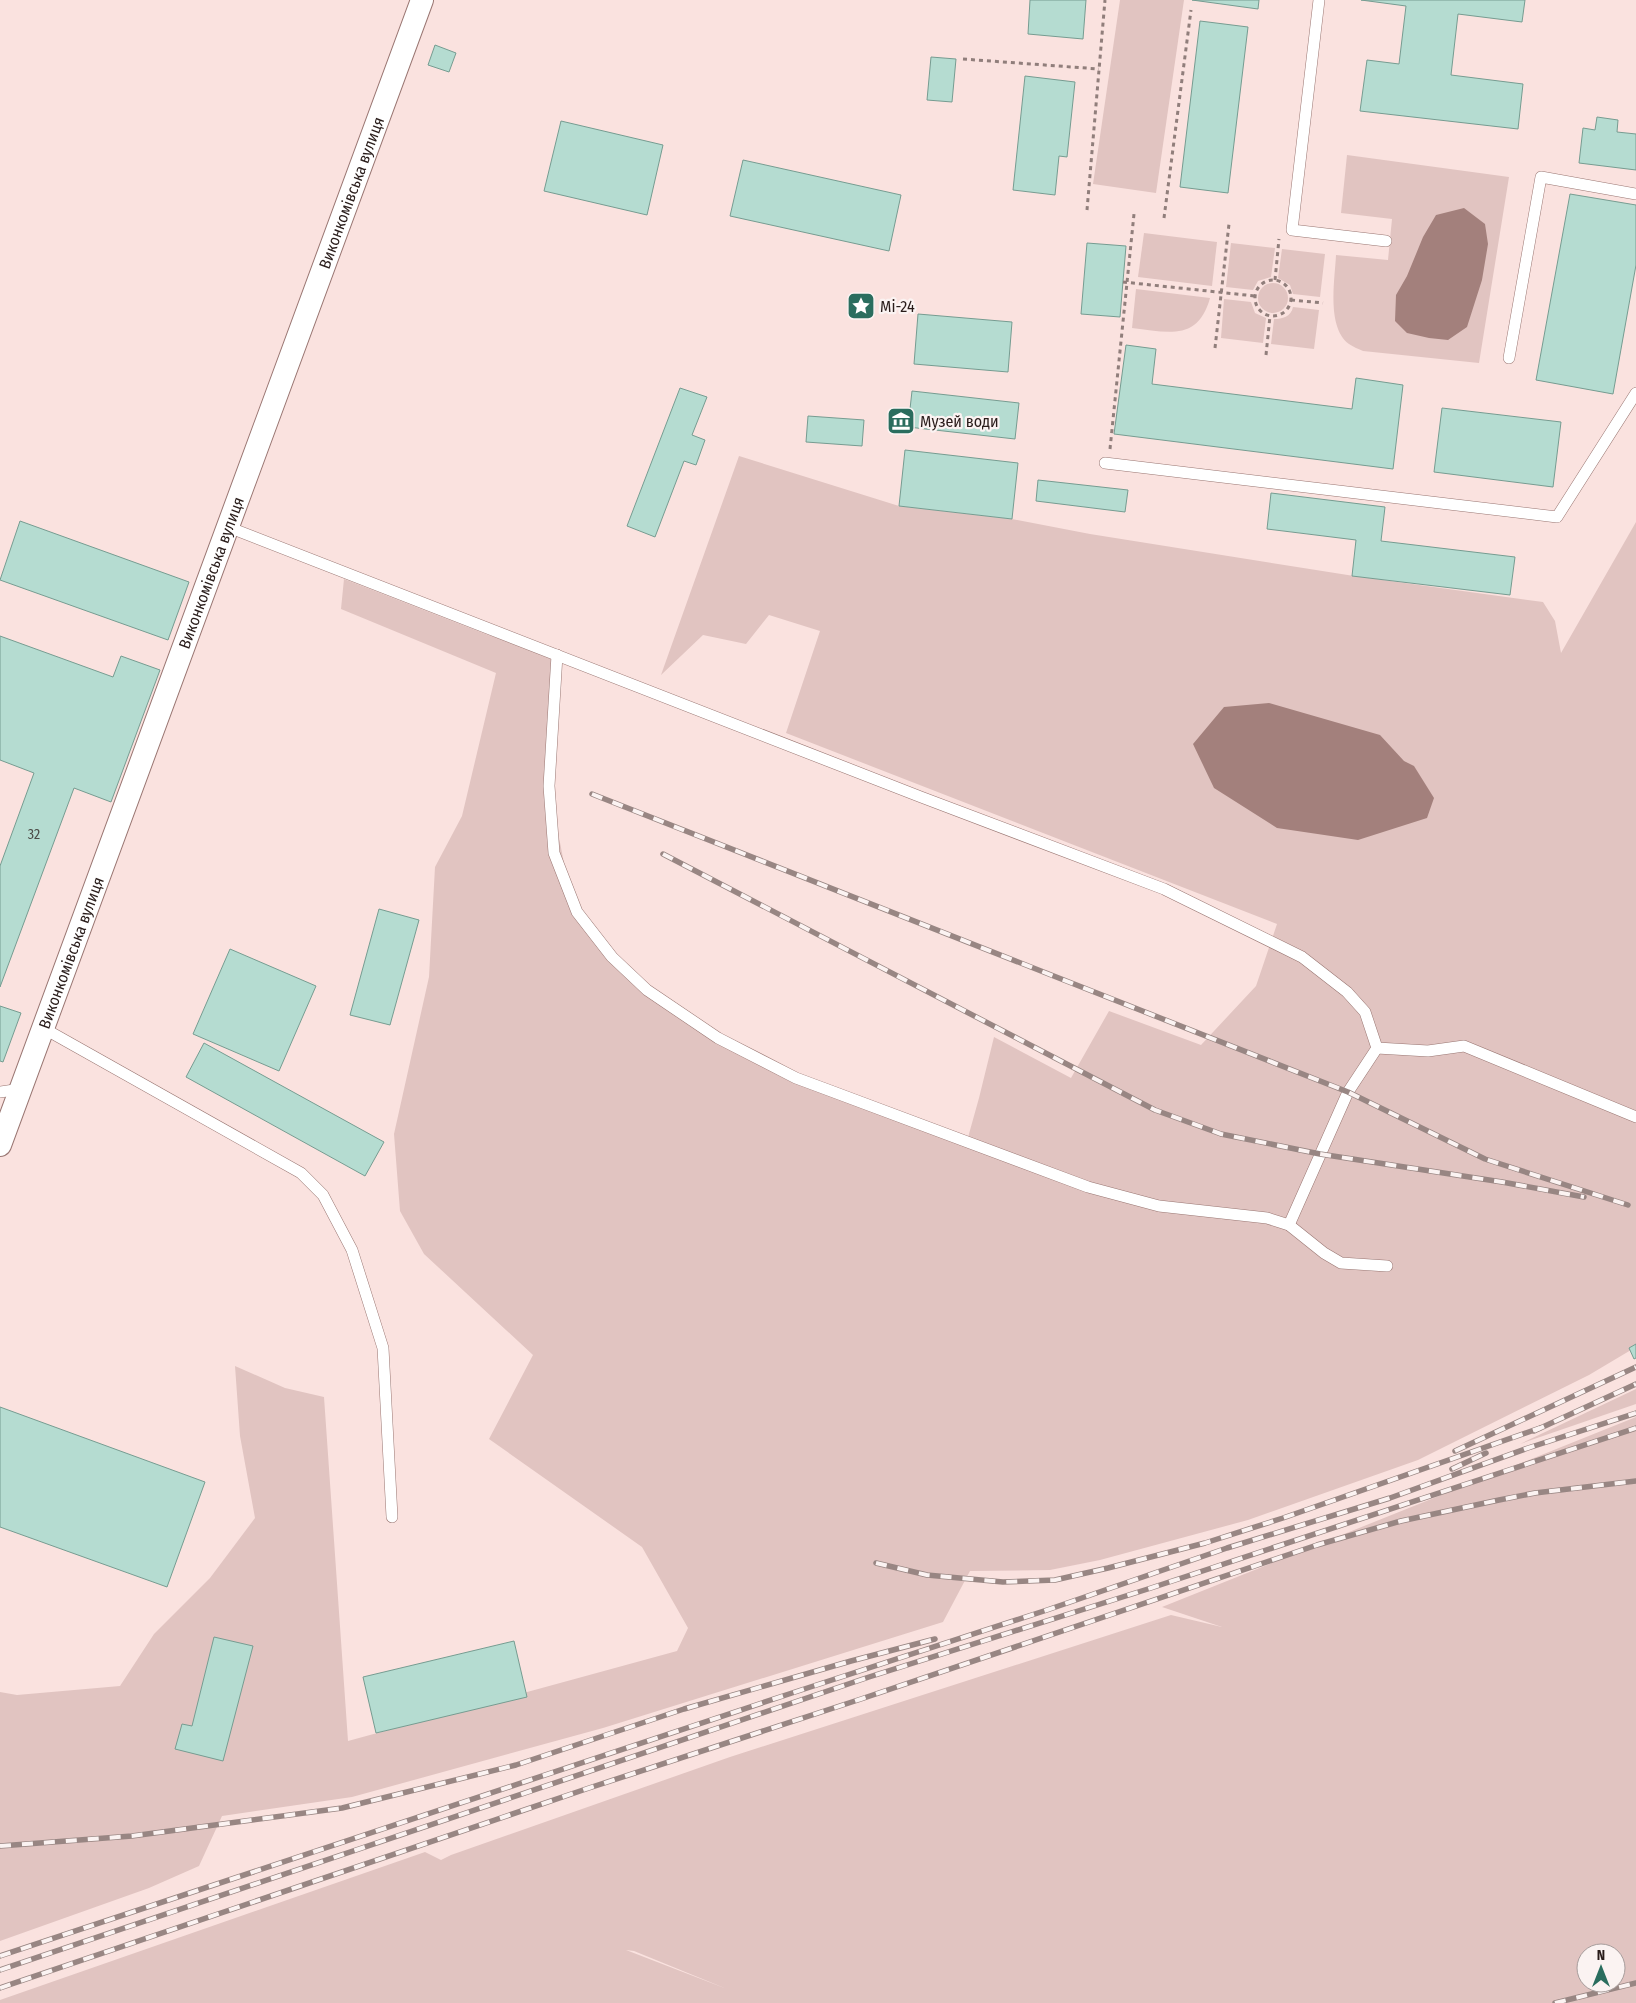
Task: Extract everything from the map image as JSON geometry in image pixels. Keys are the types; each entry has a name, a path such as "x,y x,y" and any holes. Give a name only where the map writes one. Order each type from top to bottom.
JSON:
{"street":[{"name":"Виконкомівська вулиця","path":"0,1145 10,1090 43,1028 422,0"}],"lane":[{"path":"1319,0 1292,230 1386,241"},
{"path":"1508,358 1541,176 1636,194"},
{"path":"1107,463 1557,518 1636,393"},
{"path":"228,527 1164,889 1302,957 1347,992 1365,1012 1377,1048"},
{"path":"557,655 549,786 554,853 577,912 612,957 647,990 718,1038 796,1078 1088,1187 1159,1206 1267,1218 1290,1225 1324,1253 1341,1262 1387,1266"},
{"path":"43,1028 301,1173 323,1194 352,1250 383,1348 392,1517"},
{"path":"1377,1048 1428,1051 1464,1046 1636,1116"},
{"path":"1290,1225 1348,1092 1377,1048"}],"path":[{"path":"1086,210 1105,0"},
{"path":"1164,218 1190,10"},
{"path":"963,59 1099,69"},
{"path":"1107,463 1125,282 1134,214"},
{"path":"1215,348 1229,224"},
{"path":"1275,280 1279,238"},
{"path":"1275,280 1287,286 1290,291 1291,300 1284,312 1279,315 1270,316 1262,313 1258,308 1255,296 1260,286 1265,282 1275,280"},
{"path":"1125,282 1255,296"},
{"path":"1291,300 1323,303"},
{"path":"1266,355 1270,316"}],"shaded area":[{"path":"1120,0 1184,0 1156,193 1093,184"},
{"path":"1347,155 1509,177 1479,363 1363,351 1349,344 1342,336 1337,326 1334,302 1336,255 1388,260 1392,219 1341,213"},
{"path":"1464,208 1485,224 1488,244 1482,280 1467,327 1448,340 1407,333 1395,321 1396,295 1407,276 1423,237 1436,215"},
{"path":"1144,233 1217,242 1212,286 1138,277"},
{"path":"1231,243 1275,248 1271,277 1258,281 1253,290 1226,287"},
{"path":"1282,249 1325,254 1320,297 1293,294 1290,285 1278,278"},
{"path":"1273,283 1284,287 1288,298 1284,309 1273,313 1262,309 1258,298 1262,287"},
{"path":"1136,289 1210,298 1205,312 1198,322 1189,328 1169,332 1132,328"},
{"path":"1224,299 1251,302 1255,313 1266,318 1263,343 1221,338"},
{"path":"1293,307 1319,310 1314,349 1271,344 1274,319 1283,318 1288,315"},
{"path":"739,456 899,506 1012,519 1090,534 1354,576 1543,602 1555,621 1561,653 1636,522 1636,1347 1589,1375 1418,1460 1248,1520 1100,1560 1050,1570 970,1571 943,1622 603,1728 352,1797 222,1816 199,1866 149,1888 0,1941 0,1692 17,1695 120,1686 154,1634 210,1578 255,1518 240,1436 235,1366 285,1388 324,1397 348,1741 677,1651 688,1628 642,1547 489,1439 533,1355 424,1254 400,1211 394,1134 429,977 435,867 462,816 496,673 341,609 344,579 488,635 557,655 549,786 570,894 605,948 683,1015 772,1066 967,1141 994,1037 1071,1078 1109,1011 1201,1045 1256,986 1277,924 786,733 820,631 769,615 746,644 703,635 661,675"},
{"path":"1269,703 1380,735 1404,761 1414,766 1434,798 1427,818 1358,840 1277,828 1214,788 1193,744 1224,707"},
{"path":"1636,1389 1636,1404 1520,1444"},
{"path":"1636,1417 1636,2003 0,2003 0,2000 425,1852 441,1860 730,1757 1171,1615 1222,1627 1162,1607","holes":["626,1950 634,1951 727,1989"]}],"building":[{"path":"1030,0 1086,0 1083,39 1028,34"},
{"path":"1192,0 1259,0 1258,9"},
{"path":"1361,0 1525,0 1522,22 1458,14 1451,75 1523,84 1518,129 1360,111 1367,60 1399,64 1406,6"},
{"path":"1200,21 1248,27 1228,193 1180,187"},
{"path":"435,45 456,53 449,72 428,65"},
{"path":"931,57 956,59 952,102 927,100"},
{"path":"1025,76 1075,82 1067,157 1059,156 1055,195 1013,190"},
{"path":"1597,117 1618,120 1617,132 1636,134 1636,170 1579,163 1583,128 1595,130"},
{"path":"561,121 663,145 647,215 544,191"},
{"path":"743,160 901,195 889,251 730,216"},
{"path":"1570,194 1636,205 1636,265 1613,394 1536,380"},
{"path":"1087,243 1126,246 1120,317 1081,314"},
{"path":"918,314 1012,322 1008,372 914,364"},
{"path":"1126,345 1156,349 1152,384 1352,409 1356,378 1403,385 1393,469 1114,434"},
{"path":"680,388 707,397 692,435 705,440 696,465 684,461 655,537 627,526"},
{"path":"912,391 1019,403 1015,439 908,427"},
{"path":"1442,408 1561,422 1553,487 1434,472"},
{"path":"808,416 864,420 862,446 806,442"},
{"path":"905,450 1018,463 1012,519 899,506"},
{"path":"1038,480 1128,490 1125,512 1036,501"},
{"path":"1271,493 1385,507 1381,541 1515,557 1510,595 1352,576 1356,540 1267,529"},
{"path":"20,521 189,582 168,640 0,580"},
{"path":"0,636 113,677 121,656 160,670 111,802 74,788 0,987 0,866 34,773 0,760"},
{"path":"379,909 419,920 390,1025 350,1015"},
{"path":"230,949 316,986 279,1071 193,1034"},
{"path":"0,1006 21,1013 3,1062 0,1061"},
{"path":"204,1043 384,1142 365,1176 186,1077"},
{"path":"1636,1344 1636,1358 1634,1359 1629,1348"},
{"path":"0,1407 205,1482 167,1587 0,1527"},
{"path":"214,1637 253,1646 223,1761 175,1749 182,1724 192,1726"},
{"path":"514,1641 527,1697 376,1733 363,1677"}],"railway":[{"path":"592,794 1348,1092 1485,1159 1628,1205"},
{"path":"663,854 1155,1110 1221,1134 1320,1154 1502,1182 1584,1197"},
{"path":"1455,1451 1636,1367"},
{"path":"1534,1431 1636,1384"},
{"path":"0,1956 1047,1610 1227,1548 1390,1498 1528,1448 1636,1413"},
{"path":"876,1563 927,1575 1003,1582 1055,1580 1205,1543 1283,1518 1540,1428"},
{"path":"0,1970 869,1677 1151,1588 1636,1428"},
{"path":"1452,1469 1486,1453"},
{"path":"0,1988 589,1788 861,1699 1317,1545 1401,1521 1499,1500 1535,1493 1636,1481"},
{"path":"0,1846 132,1836 342,1808 516,1765 684,1709 935,1639"},
{"path":"1555,2003 1636,1983"}],"place":[{"name":"Мі-24","path":"861,306"},
{"name":"Музей води","path":"901,421"}]}
